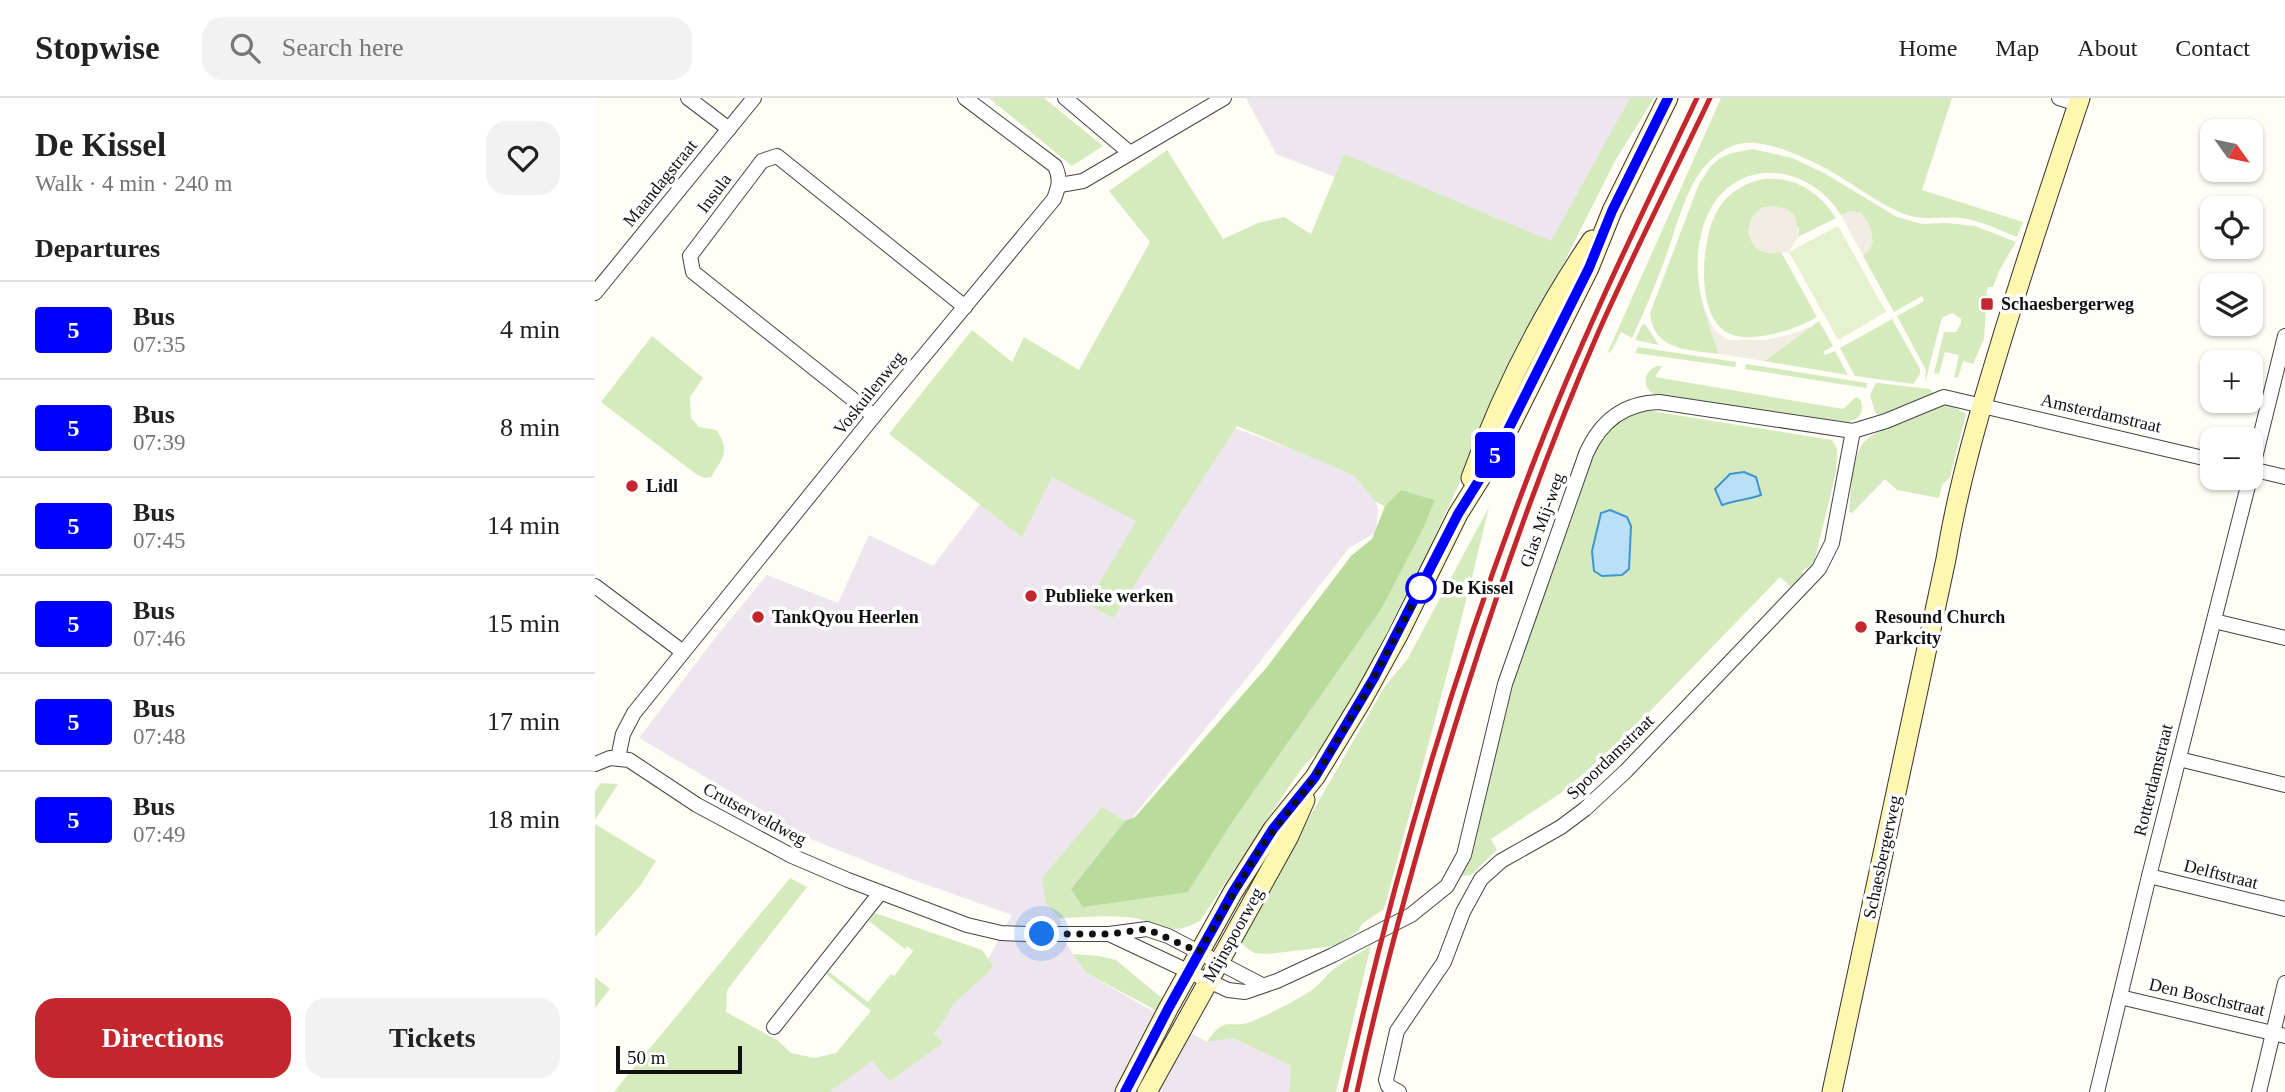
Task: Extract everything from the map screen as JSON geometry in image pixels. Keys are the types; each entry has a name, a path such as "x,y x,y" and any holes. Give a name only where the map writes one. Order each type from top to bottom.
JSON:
{"street":[{"path":"688,98 729,129"},
{"name":"Maandagstraat","path":"597,286 754,98"},
{"path":"965,98 1055,166 1060,185 1083,181 1224,98"},
{"path":"1065,98 1130,153"},
{"name":"Mijnspoorweg","path":"1125,1092 1188,971 1261,847 1315,777 1374,678 1458,514 1483,442 1531,342 1562,284 1612,211 1668,98"},
{"name":"Schaesbergerweg","path":"1832,1092 1947,559 1954,513 1982,405 2073,100"},
{"name":"Insula","path":"874,416 693,272 690,256 762,161 777,156 965,307"},
{"name":"Voskuilenweg","path":"618,758 629,719 1054,199 1060,185"},
{"name":"Rotterdamstraat","path":"2262,427 2285,336"},
{"name":"Glas Mij-weg","path":"1188,971 1239,992 1262,985 1323,960 1411,915 1434,898 1454,875 1467,846 1504,684 1515,651 1586,454 1595,435 1607,421 1637,404 1659,402 1853,431 1944,397 1982,405"},
{"name":"Amsterdamstraat","path":"1982,405 2200,457"},
{"name":"Spoordamstraat","path":"1399,1092 1388,1086 1386,1080 1397,1031 1444,962 1463,912 1477,885 1501,861 1561,827 1585,809 1636,761 1819,569 1832,543 1853,431"},
{"path":"2263,474 2285,477"},
{"name":"Rotterdamstraat","path":"2097,1092 2148,876 2247,490"},
{"path":"595,586 683,652"},
{"path":"2214,621 2285,638"},
{"path":"595,764 605,759 618,758"},
{"name":"Crutserveldweg","path":"618,758 634,763 697,805 815,867 967,925 1017,934 1109,934 1147,929 1218,962"},
{"path":"2179,759 2285,785"},
{"name":"Mijnspoorweg","path":"1147,1092 1288,838 1315,777"},
{"name":"Delftstraat","path":"2148,876 2285,909"},
{"path":"774,1027 880,893"},
{"name":"Crutserveldweg","path":"1109,934 1188,971"},
{"path":"1218,962 1262,985"},
{"path":"2259,1092 2279,1034 2285,983"},
{"name":"Den Boschstraat","path":"2120,997 2279,1034"}],"shaded area":[{"path":"1246,98 1638,98 1551,261 1276,154"},
{"path":"1770,206 1788,209 1796,218 1798,237 1789,252 1765,253 1751,241 1748,232 1751,219 1759,210"},
{"path":"1849,211 1862,213 1870,226 1873,242 1870,250 1863,256 1841,215"},
{"path":"1702,304 1715,331 1728,340 1765,340 1813,326 1764,361 1719,354"},
{"path":"1235,428 1371,479 1378,510 1376,532 1349,548 1247,678 1057,909 1065,942 1086,973 1207,1042 1233,1038 1291,1066 1289,1092 818,1092 985,965 1012,915 813,840 639,738 767,575 838,603 869,535 933,566 981,503 1048,468"}],"green space":[{"path":"989,98 1044,98 1103,146 1072,166"},
{"path":"1630,98 1654,98 1615,161 1532,326 1389,635 1326,743 1302,768 1200,921 1178,929 1169,929 1126,917 1059,918 1046,903 1042,878 1102,807 1125,821 1071,888 1188,892 1233,821 1382,608 1435,500 1401,490 1385,506 1375,500 1351,474 1237,426 1113,618 1087,604 1136,521 1052,477 1022,537 889,434 972,330 1012,362 1024,337 1079,370 1150,242 1109,191 1167,150 1223,239 1258,223 1284,217 1311,234 1344,154 1551,241"},
{"path":"1721,98 1952,98 1922,190 2023,222 2017,237 1969,219 1907,215 1887,206 1827,169 1795,154 1760,144 1735,145 1719,153 1697,178 1688,193 1661,269 1632,338 1621,332 1607,354"},
{"path":"1752,149 1792,158 1824,173 1897,217 1922,224 1975,226 2016,242 1993,287 1988,287 1986,294 1990,296 1986,309 1984,339 1973,364 1963,361 1958,378 1954,377 1959,355 1945,352 1939,374 1934,373 1944,332 1956,332 1961,324 1961,319 1953,313 1943,317 1941,321 1925,383 1926,370 1897,316 1924,301 1922,296 1894,312 1863,256 1872,238 1865,221 1855,211 1841,215 1824,195 1805,182 1784,174 1763,173 1742,179 1725,191 1710,210 1701,235 1698,266 1701,296 1719,354 1675,346 1658,335 1650,313 1699,184 1720,158"},
{"path":"1763,179 1796,183 1814,193 1836,218 1798,237 1799,228 1764,207 1756,213 1750,229 1755,245 1771,253 1781,252 1817,317 1774,334 1738,336 1728,333 1717,324 1710,310 1705,293 1705,255 1713,220 1723,202 1738,189"},
{"path":"1838,226 1886,312 1838,340 1789,252"},
{"path":"1892,319 1920,369 1920,374 1913,384 1855,376 1840,348"},
{"path":"1819,321 1833,346 1823,352 1825,355 1835,351 1848,375 1764,361"},
{"path":"1645,324 1659,345 1635,340"},
{"path":"652,336 703,378 690,397 691,418 699,427 716,430 724,449 722,459 711,477 704,478 696,474 601,402"},
{"path":"1638,347 1736,362 1735,367 1635,353"},
{"path":"1746,364 1867,383 1866,388 1745,369"},
{"path":"1657,366 1662,366 1655,377 1843,409 1856,397 1861,400 1862,408 1856,419 1848,422 1658,396 1649,390 1645,381 1648,373"},
{"path":"1878,383 1929,389 1934,393 1882,416 1876,414 1870,396"},
{"path":"1945,405 1966,414 1950,477 1942,485 1939,498 1897,490 1885,479 1852,513 1849,512 1855,462 1866,440 1886,428"},
{"path":"1645,410 1832,440 1837,449 1836,472 1814,563 1802,571 1803,575 1791,587 1780,577 1623,739 1561,793 1491,839 1497,850 1471,875 1461,876 1473,845 1511,687 1588,467 1603,438 1616,424"},
{"path":"1401,490 1435,500 1382,608 1233,821 1188,892 1083,907 1071,889 1125,821 1135,817 1267,667 1351,556 1372,539 1385,506"},
{"path":"1489,507 1384,909 1335,946 1267,954 1254,953 1239,942 1240,938 1385,686 1407,660"},
{"path":"601,783 618,784 595,820 595,791"},
{"path":"595,824 656,861 640,886 595,937"},
{"path":"790,878 807,887 727,990 726,1012 777,1040 791,1053 815,1058 836,1053 871,1011 826,974 828,971 868,1002 891,974 894,976 913,951 907,946 905,949 869,921 875,913 982,950 993,965 989,972 953,1004 934,1033 943,1043 890,1081 872,1061 829,1092 614,1092"},
{"path":"1371,945 1336,1092 1289,1092 1291,1066 1233,1038 1207,1042 1223,1025 1253,1021 1306,994 1335,968"},
{"path":"1073,954 1116,960 1163,999 1159,1012 1086,973"},
{"path":"595,977 610,989 595,1008"}],"water":[{"path":"1744,472 1756,477 1761,495 1722,505 1715,489 1730,474"},
{"path":"1610,510 1627,517 1631,526 1629,569 1622,575 1602,576 1594,571 1592,551 1601,513"}],"railway":[{"path":"1345,1092 1405,851 1479,612 1536,456 1573,365 1697,98"},
{"path":"1357,1092 1380,992 1420,844 1464,697 1510,559 1543,468 1598,333 1710,98"}],"bus line":[{"name":"5","path":"1125,1092 1233,892 1273,829 1315,777 1398,635 1458,514 1498,450 1589,268 1612,211 1668,98"}],"place":[{"name":"Schaesbergerweg","path":"1987,304"},
{"name":"Lidl","path":"632,486"},
{"name":"De Kissel","path":"1421,588"},
{"name":"Publieke werken","path":"1031,596"},
{"name":"TankQyou Heerlen","path":"758,617"},
{"name":"Resound Church Parkcity","path":"1861,627"}],"route":[{"path":"1042,934 1109,934 1147,929 1199,952 1261,847 1315,777 1362,700 1425,581 1421,588"}]}
